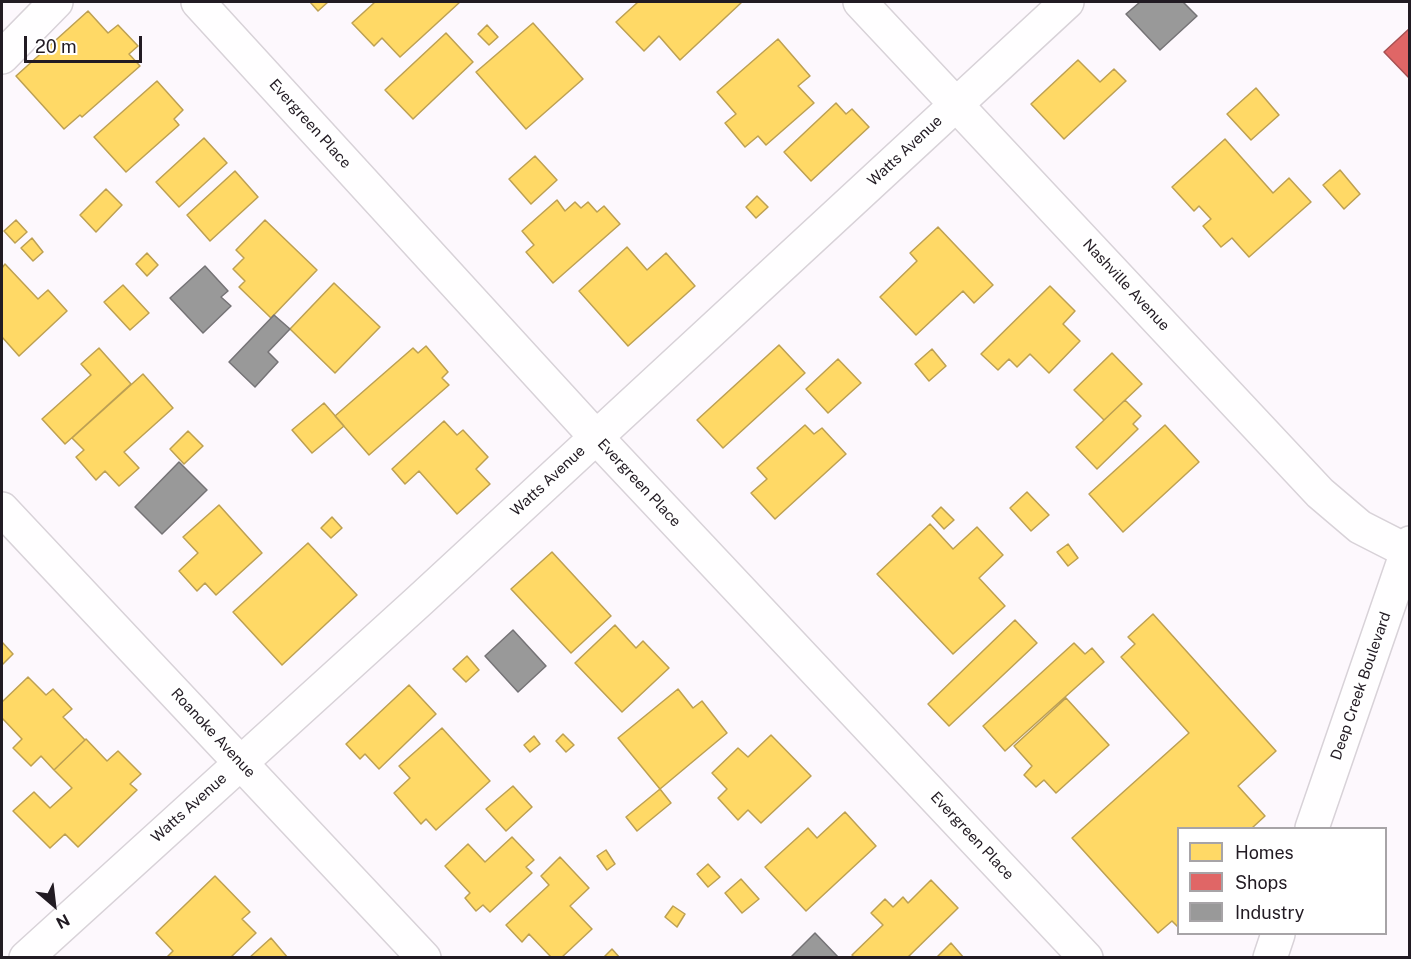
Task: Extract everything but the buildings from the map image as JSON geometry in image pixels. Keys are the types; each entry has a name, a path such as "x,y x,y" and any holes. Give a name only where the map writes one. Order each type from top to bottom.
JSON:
{"street":[{"path":"2,57 56,2"},
{"name":"Evergreen Place","path":"198,2 596,437 1086,957"},
{"name":"Nashville Avenue","path":"860,2 1320,493 1360,526 1408,547"},
{"name":"Watts Avenue","path":"26,957 418,601 1067,2"},
{"name":"Roanoke Avenue","path":"2,509 423,957"},
{"name":"Deep Creek Boulevard","path":"1312,827 1408,547"},
{"path":"1270,957 1277,935"}]}
